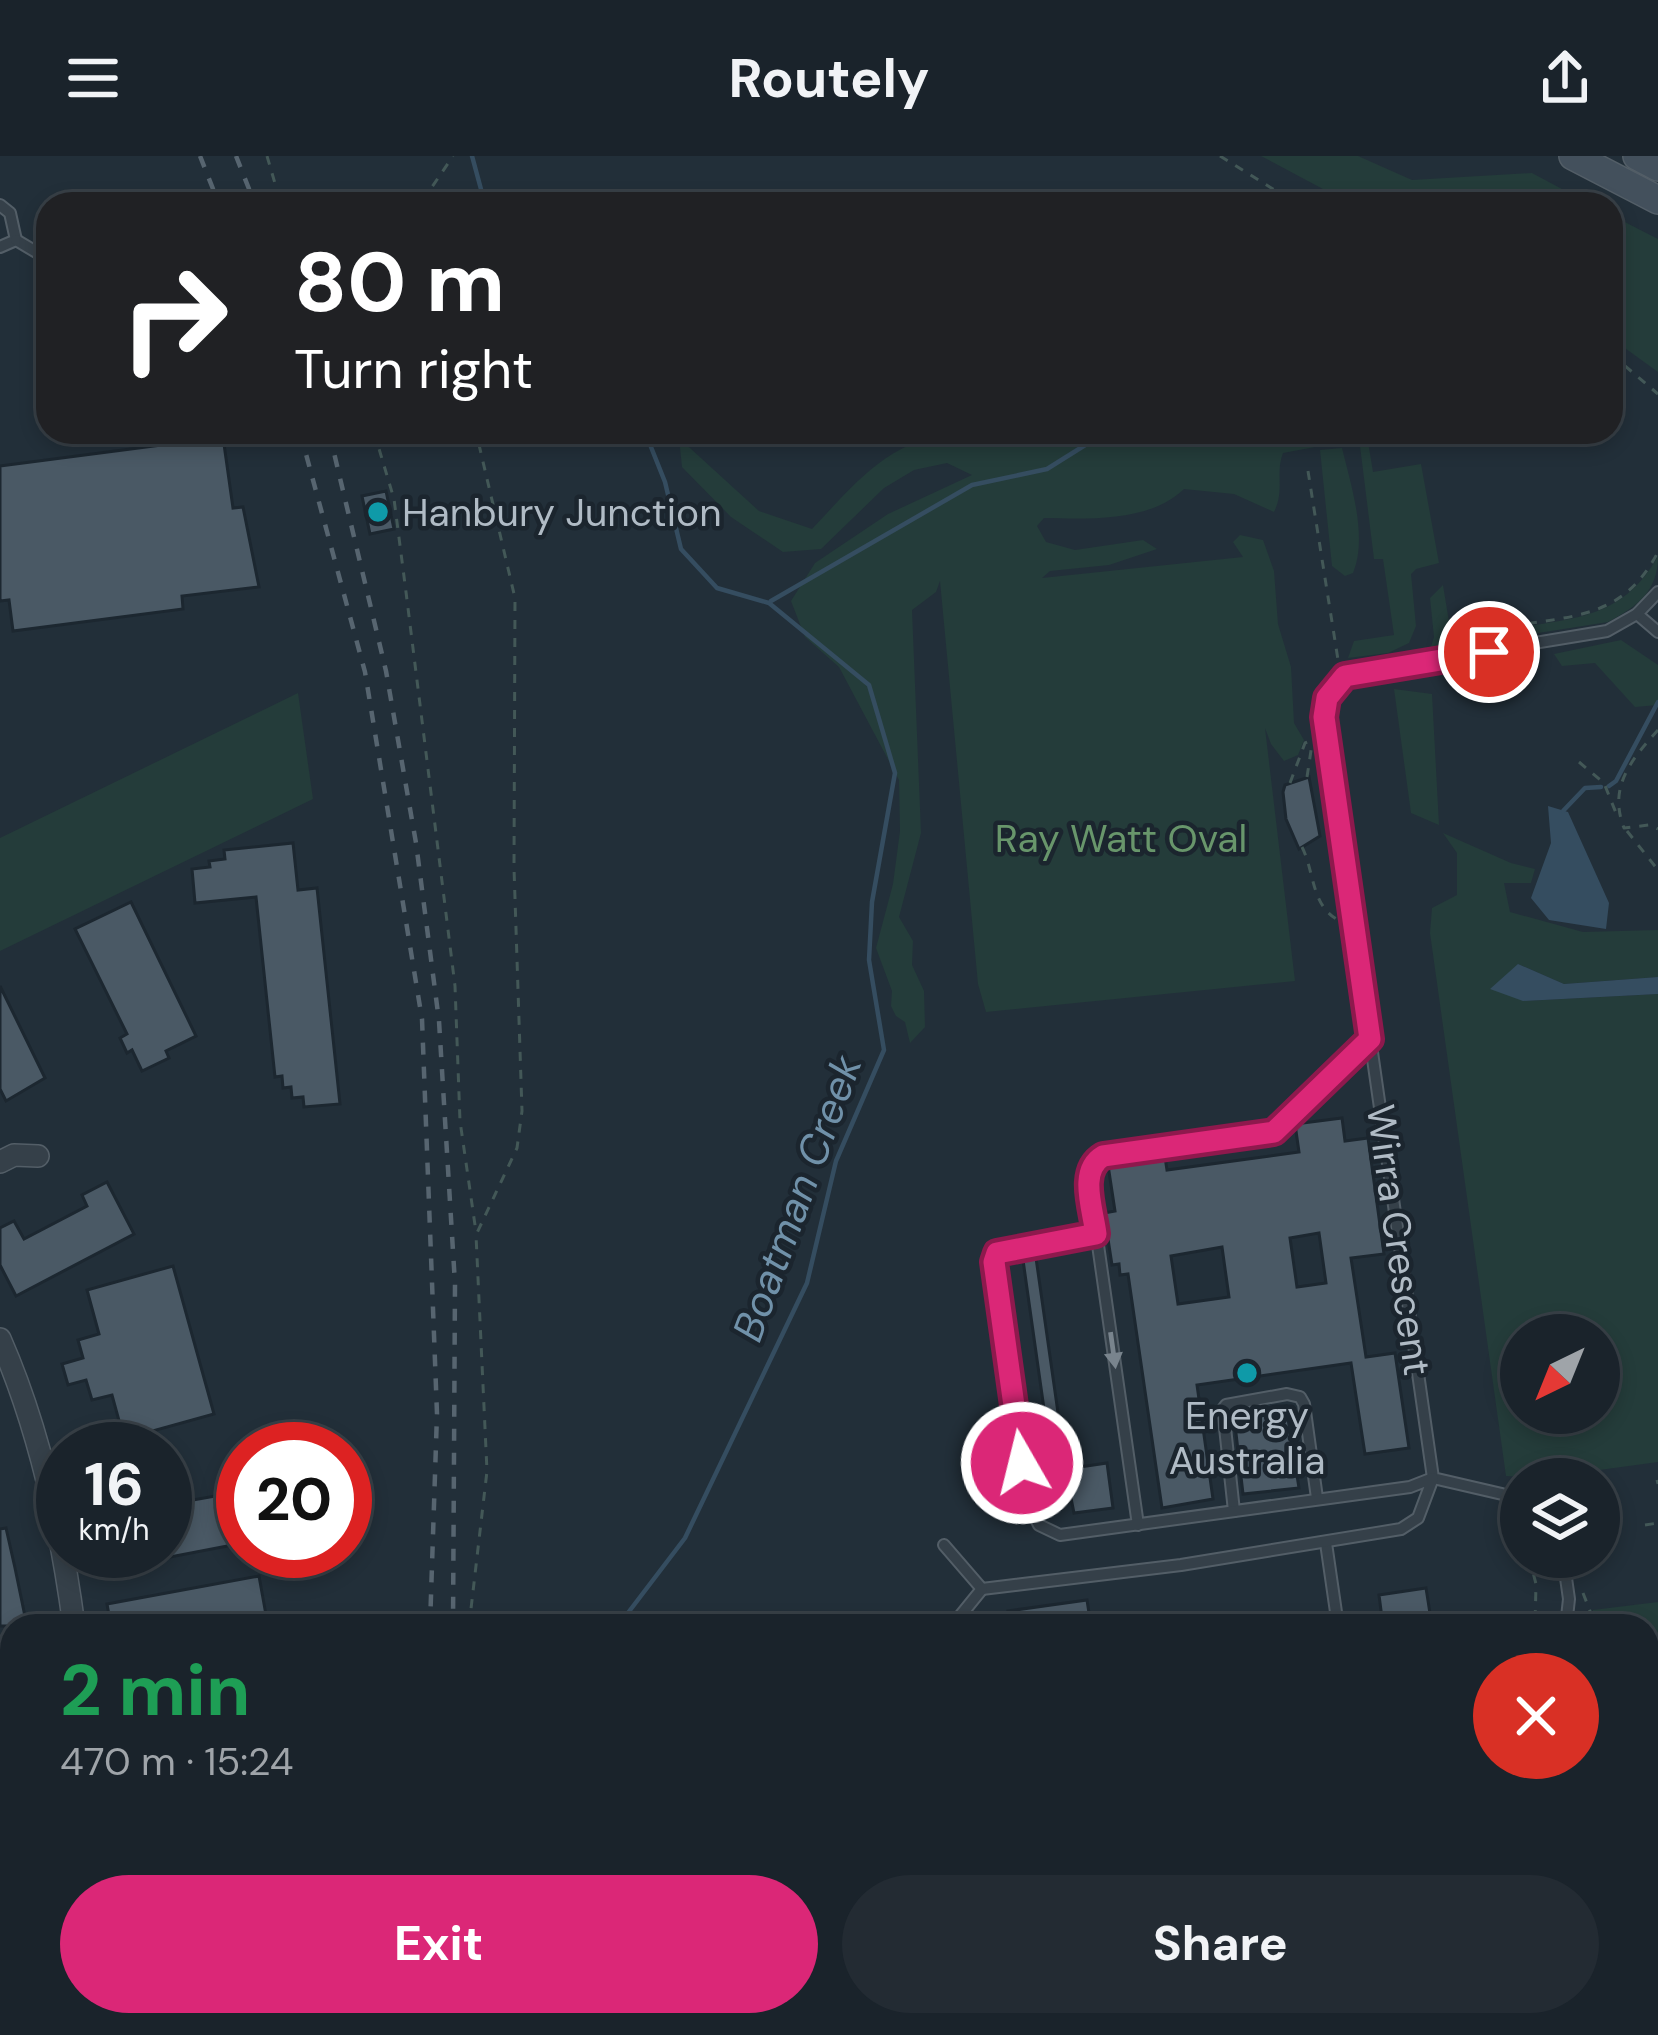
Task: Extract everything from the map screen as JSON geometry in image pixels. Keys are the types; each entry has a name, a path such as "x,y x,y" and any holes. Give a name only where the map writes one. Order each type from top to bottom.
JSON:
{"main road":[{"path":"1574,156 1658,200"},
{"path":"1637,156 1658,167"}],"street":[{"path":"0,1162 14,1156 38,1156"},
{"path":"0,1339 20,1384 45,1467 72,1614"}],"lane":[{"path":"0,205 10,213 16,240 36,252"},
{"path":"0,247 16,240"},
{"path":"1341,680 1411,662 1607,631 1637,614 1658,592"},
{"path":"1637,614 1658,632"},
{"name":"Wirra Crescent","path":"1341,680 1327,698 1326,734 1433,1478"},
{"path":"1138,1525 1088,1172 1103,1156 1274,1132 1370,1039"},
{"path":"1096,1234 1000,1250 995,1257 1028,1503 1039,1525 1060,1535 1410,1487 1433,1478 1500,1497"},
{"path":"1234,1511 1223,1409 1287,1394 1300,1397 1304,1404 1317,1498"},
{"path":"961,1614 982,1588 1401,1529 1418,1518 1433,1478"},
{"path":"1326,1543 1336,1614"},
{"path":"944,1545 982,1588"},
{"path":"1566,1578 1567,1614"}],"path":[{"path":"268,156 278,192"},
{"path":"1220,156 1278,192"},
{"path":"431,192 452,157"},
{"path":"1623,364 1658,394"},
{"path":"378,444 394,499 404,568 455,986 460,1120 476,1235 487,1471 470,1614"},
{"path":"476,1235 517,1148 522,1111 514,868 515,598 479,444"},
{"path":"1308,471 1341,680"},
{"path":"1510,626 1604,608 1627,596 1658,552"},
{"path":"1624,828 1616,807 1621,782 1658,730"},
{"path":"1290,783 1305,743 1326,734"},
{"path":"1307,777 1313,740"},
{"path":"1580,762 1604,783 1613,812 1658,870"},
{"path":"1624,828 1648,825 1658,829"},
{"path":"1302,847 1326,914 1353,922"},
{"path":"1645,1526 1658,1523"},
{"path":"1534,1578 1535,1614"},
{"path":"1582,1592 1589,1614"}],"green space":[{"path":"1261,156 1358,156 1412,180 1532,173 1568,192 1328,192"},
{"path":"1623,221 1658,239 1658,372 1623,347"},
{"name":"Ray Watt Oval","path":"680,444 686,444 759,511 812,529 893,454 912,444 1318,444 1283,453 1274,512 1234,494 1184,489 1137,513 1044,518 1037,526 1046,542 1075,550 1143,540 1157,549 1109,565 1050,571 1042,578 1243,557 1233,542 1240,535 1263,540 1274,571 1278,624 1291,667 1294,723 1304,740 1298,755 1284,761 1265,728 1295,981 986,1012 978,984 940,581 936,592 912,610 921,833 899,917 913,941 912,965 924,991 925,1027 910,1043 905,1022 891,1006 892,991 876,948 893,884 900,831 899,780 839,667 805,637 791,601 815,563 888,514 972,475 947,463 914,470 884,488 821,549 783,552 731,517 682,467"},
{"path":"1368,444 1373,472 1421,464 1439,563 1411,574 1416,626 1409,643 1388,653 1348,658 1354,641 1394,635 1383,559 1374,559 1360,446"},
{"path":"1342,448 1359,543 1353,573 1345,576 1332,566 1320,450"},
{"path":"1658,556 1654,579 1644,596 1608,622 1430,650 1434,637 1430,598 1443,585 1451,634 1480,633 1595,612 1629,592"},
{"path":"1621,640 1658,665 1658,705 1635,707 1595,663 1562,666 1554,654"},
{"path":"1394,689 1432,694 1439,825 1411,813"},
{"path":"298,693 313,799 0,951 0,838"},
{"path":"1443,833 1535,869 1531,883 1504,883 1510,912 1583,932 1658,930 1658,977 1564,984 1518,964 1523,1001 1658,994 1658,1462 1620,1467 1620,1458 1503,1458 1500,1434 1620,1434 1620,1314 1500,1314 1500,1433 1430,933 1432,908 1457,895 1457,853"},
{"path":"1658,1602 1658,1614 1592,1614 1593,1610"}],"water":[{"path":"1548,806 1568,812 1609,903 1606,929 1549,920 1531,898 1551,843"},
{"path":"1518,964 1564,984 1658,977 1658,994 1523,1001 1490,989"}],"building":[{"path":"169,444 224,444 233,508 243,507 259,587 182,596 183,609 13,631 9,600 0,601 0,466"},
{"name":"Hanbury Junction","path":"386,491 394,529 370,534 362,496"},
{"path":"1309,777 1320,836 1299,849 1286,819 1283,792 1285,785"},
{"path":"293,843 298,890 317,888 340,1104 304,1107 303,1097 292,1098 291,1087 283,1088 282,1076 275,1077 256,897 195,903 192,869 225,859 224,850"},
{"path":"131,902 196,1036 166,1051 169,1058 142,1071 132,1050 127,1053 120,1038 127,1034 75,929"},
{"path":"0,986 45,1078 6,1101 0,1089"},
{"path":"1342,1118 1345,1141 1368,1138 1384,1254 1351,1258 1366,1357 1395,1353 1409,1448 1365,1454 1351,1363 1197,1385 1213,1499 1162,1508 1128,1274 1120,1275 1119,1264 1112,1265 1104,1213 1115,1211 1108,1165 1165,1157 1167,1170 1299,1152 1295,1124","holes":["1319,1233 1326,1283 1297,1287 1290,1238","1222,1247 1229,1297 1178,1304 1171,1256"]},
{"path":"107,1182 134,1234 16,1296 0,1265 0,1228 14,1221 24,1239 87,1206 82,1195"},
{"path":"1036,1258 1066,1469 1107,1463 1113,1508 1074,1513 1070,1493 1056,1494 1023,1260"},
{"path":"173,1266 214,1414 185,1422 119,1422 112,1395 92,1400 86,1380 68,1385 62,1364 83,1358 78,1340 99,1334 87,1290"},
{"path":"1286,1406 1299,1488 1243,1494 1234,1416"},
{"path":"216,1496 216,1548 192,1553 192,1500"},
{"path":"6,1528 24,1614 0,1614 0,1529"},
{"path":"259,1578 266,1614 109,1614 107,1604"},
{"path":"1426,1588 1430,1614 1381,1614 1379,1595"},
{"path":"1087,1600 1089,1614 1009,1614"}],"waterway":[{"name":"Boatman Creek","path":"472,156 482,192"},
{"name":"Boatman Creek","path":"627,1614 685,1538 807,1283 836,1161 884,1050 869,960 872,902 895,773 869,685 769,603 717,588 681,549 665,482 650,444"},
{"path":"771,601 972,485 1047,469 1087,444"},
{"path":"1609,786 1658,702"},
{"path":"1563,811 1585,788 1601,787"}],"railway":[{"path":"200,156 214,192"},
{"path":"236,156 250,192"},
{"path":"303,444 365,672 422,1019 437,1414 430,1614"},
{"path":"332,444 386,671 416,843 439,1021 455,1284 453,1614"}],"place":[{"name":"Hanbury Junction","path":"378,512"},
{"name":"Energy Australia","path":"1247,1373"}],"route":[{"path":"1022,1463 994,1262 997,1253 1096,1234 1088,1172 1103,1156 1274,1132 1370,1039 1324,717 1327,698 1345,676 1359,672 1489,652"}]}
